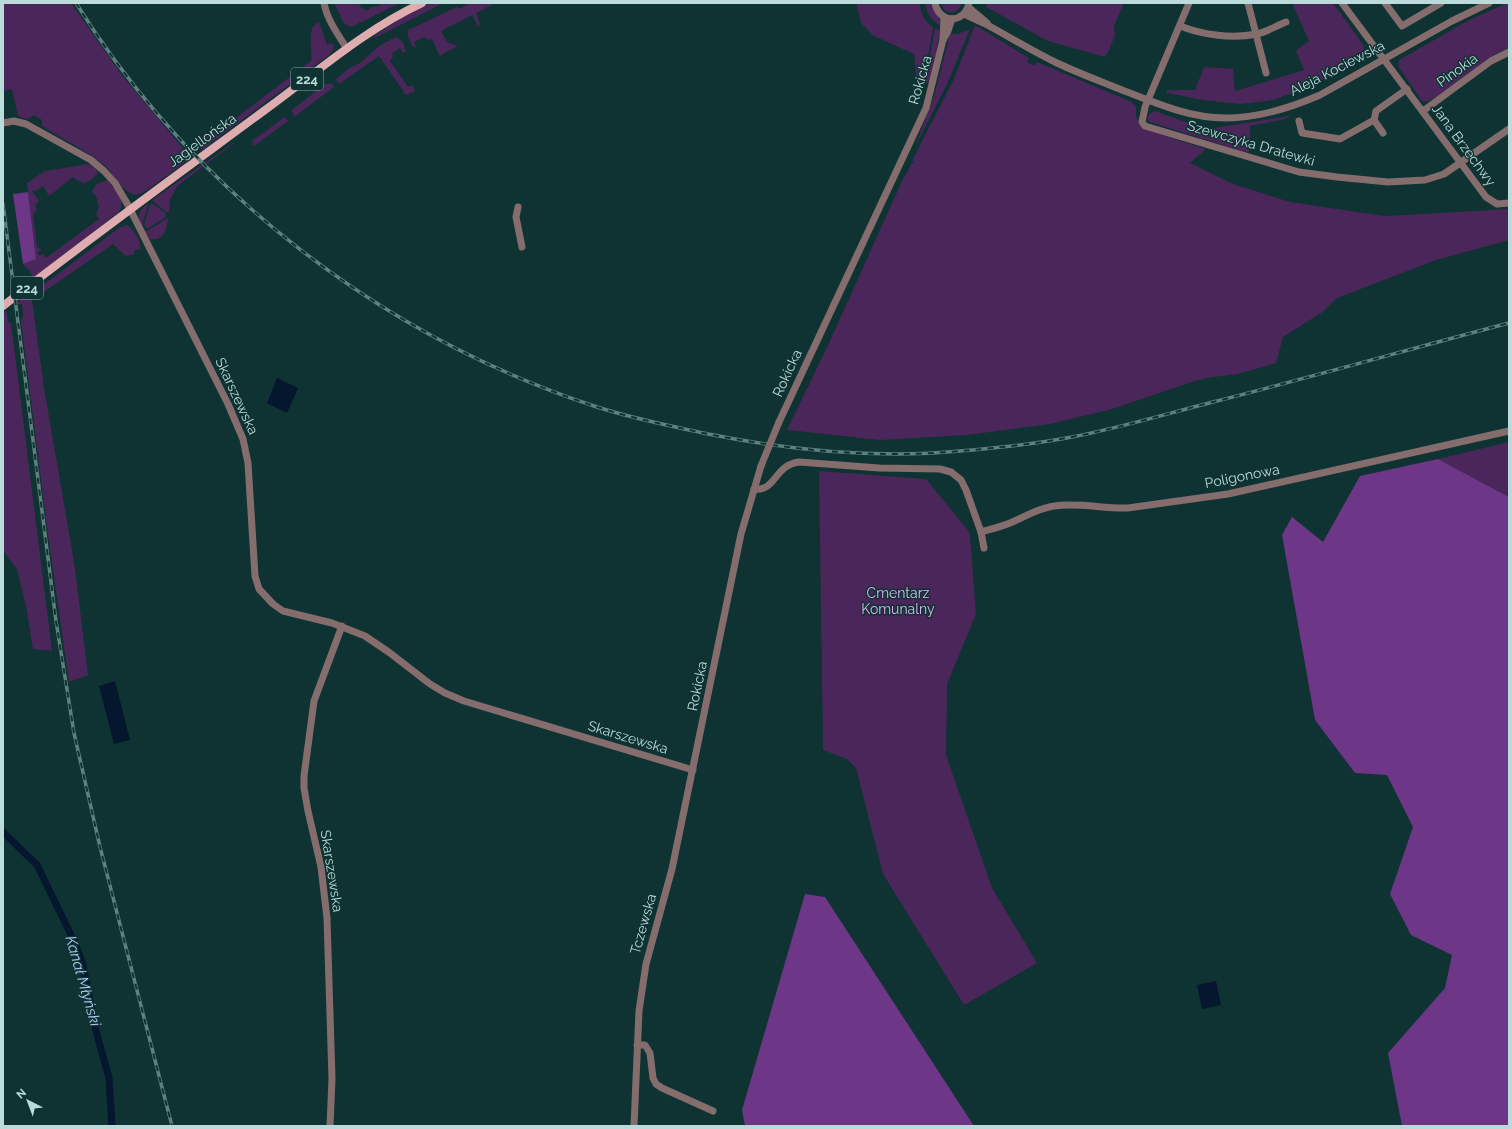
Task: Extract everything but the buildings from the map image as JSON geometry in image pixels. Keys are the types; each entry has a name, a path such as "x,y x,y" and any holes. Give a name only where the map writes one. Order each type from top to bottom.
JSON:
{"main road":[{"name":"Jagiellońska","path":"3,306 130,209 266,110 347,48 403,12 422,3"}],"street":[{"path":"324,3 331,22 347,48"},
{"path":"935,3 936,9 948,18 958,18 964,14 968,5"},
{"path":"1148,100 1189,3"},
{"path":"1248,3 1266,73"},
{"name":"Jana Brzechwy","path":"1342,3 1486,197 1497,204 1509,203"},
{"path":"1386,3 1402,26 1441,3"},
{"name":"Aleja Kociewska","path":"964,14 990,26 1023,46 1059,64 1148,100 1182,111 1225,118 1264,114 1288,108 1320,95 1452,21 1489,3"},
{"name":"Aleja Kociewska","path":"968,5 990,26"},
{"name":"Rokicka","path":"701,732 742,534 761,466 779,422 924,114 933,87 944,40 943,29 948,18"},
{"path":"1180,26 1189,30 1219,36 1256,34 1286,22"},
{"name":"Pinokia","path":"1423,111 1491,61 1509,52"},
{"path":"1383,133 1374,120 1376,111 1407,89"},
{"name":"Szewczyka Dratewki","path":"1148,100 1142,119 1145,126 1299,172 1388,182 1408,182 1432,179 1444,174 1509,129"},
{"path":"1298,121 1302,133 1340,139 1374,120"},
{"name":"Skarszewska","path":"3,123 14,121 26,124 91,160 104,171 115,184 130,209 243,439 248,463 255,576 259,589 272,604 283,611 342,626 365,636 377,643 430,684 445,693 464,701 693,770"},
{"path":"518,207 516,217 522,247"},
{"name":"Poligonowa","path":"980,532 1009,523 1036,511 1053,506 1078,504 1114,509 1228,494 1509,431"},
{"path":"754,488 760,490 766,488 782,468 792,462 871,467 940,469 951,472 961,480 966,490 984,548"},
{"name":"Skarszewska","path":"330,1126 332,1079 327,918 321,867 304,788 304,776 314,701 342,626"},
{"name":"Tczewska","path":"634,1126 640,996 646,964 672,869 701,732"},
{"path":"637,1045 645,1046 650,1053 653,1078 659,1086 714,1111"}],"green space":[{"path":"3,3 71,3 121,74 191,158 147,190 134,195 126,191 103,164 42,126 42,120 34,115 27,119 18,116 12,89 3,91"},
{"path":"334,3 353,3 357,5 358,3 361,3 360,7 368,11 370,7 376,7 383,3 400,3 351,27 344,24"},
{"path":"430,3 443,3 375,38 374,36 403,17"},
{"path":"468,3 495,3 476,13 480,24 478,26 472,15 441,31 447,42 458,46 442,54 440,57 432,39 428,40 425,37 414,42 416,47 413,47 408,37 408,30 457,7 459,9"},
{"path":"856,3 920,3 924,17 933,27 923,85 917,82 914,54 874,36 861,23"},
{"path":"925,3 932,3 940,18 941,26 930,16"},
{"path":"941,3 962,3 958,10 951,13 944,10"},
{"path":"987,3 1124,3 1114,26 1115,36 1105,57 1048,41 986,7"},
{"path":"1292,3 1333,3 1364,46 1364,56 1312,86 1273,100 1241,104 1203,100 1167,93 1167,90 1195,90 1204,67 1233,69 1235,91 1304,70 1296,51 1309,41"},
{"path":"1509,3 1509,47 1492,56 1438,96 1428,101 1422,101 1398,66 1399,60 1469,20"},
{"path":"319,22 327,45 330,43 333,44 334,48 329,55 202,150 200,148 205,144 198,140 216,128 220,130 311,61 310,39 312,29"},
{"path":"975,25 1029,58 1027,62 1035,66 1037,62 1132,102 1136,107 1136,116 1140,126 1206,149 1190,163 1233,184 1290,202 1384,216 1509,209 1509,240 1436,260 1337,298 1321,313 1283,337 1276,363 1238,374 1206,378 1112,409 1050,424 967,435 881,440 787,430 829,343 902,181 914,162 912,161 954,79"},
{"path":"935,28 940,31 932,79 930,82 925,84"},
{"path":"970,29 947,84 915,147 934,96 950,34 958,34"},
{"path":"396,37 403,42 406,52 403,53 400,48 392,53 393,57 390,61 408,87 413,85 415,91 406,95 379,56 339,84 336,79 337,78 348,69 360,63 379,46"},
{"path":"331,83 334,87 294,117 292,110 324,85"},
{"path":"1155,111 1194,125 1214,128 1289,116 1286,119 1250,126 1250,146 1248,153 1150,122 1148,120 1148,116"},
{"path":"285,117 288,121 254,146 252,142 253,140"},
{"path":"233,143 177,186 170,200 169,212 166,212 152,200"},
{"path":"89,164 96,169 98,173 91,180 84,183 73,177 49,196 43,186 36,191 32,191 39,201 35,205 37,210 33,214 37,247 41,250 37,252 40,256 43,254 46,258 99,219 96,214 99,208 98,199 92,192 96,184 108,180 121,200 120,209 118,213 33,278 30,271 23,264 36,258 27,183 45,171"},
{"path":"148,203 142,226 139,219 139,213"},
{"path":"152,203 165,213 166,217 147,229 144,225"},
{"path":"168,218 164,234 158,239 150,239 145,232"},
{"path":"127,225 137,236 141,250 138,249 134,251 134,254 126,256 113,244 32,300 44,388 75,568 88,675 69,682 48,535 21,321 23,316 22,304 17,304 17,302 54,277 119,228"},
{"path":"6,311 8,322 11,323 52,651 33,649 26,606 17,569 3,551 3,314"},
{"path":"1509,442 1509,497 1438,459"},
{"name":"Cmentarz Komunalny","path":"819,471 926,479 967,529 970,535 976,614 947,684 946,755 992,888 1037,963 964,1005 883,874 856,768 847,759 823,750"}],"shaded area":[{"path":"28,192 36,259 23,264 13,194"},
{"path":"1438,459 1509,497 1509,1126 1402,1126 1388,1053 1445,988 1452,955 1411,935 1390,894 1413,827 1387,775 1355,773 1315,720 1282,535 1292,517 1323,542 1360,476"},
{"path":"805,894 825,897 974,1126 745,1126 742,1110"}],"water":[{"path":"277,378 298,388 287,413 267,403"},
{"path":"115,681 130,740 114,744 99,686"},
{"path":"1216,981 1221,1005 1202,1009 1197,985"}],"waterway":[{"name":"Kanał Młyński","path":"3,832 37,865 75,943 83,965 96,1031 109,1078 112,1126"}],"railway":[{"path":"76,3 123,72 177,136 236,195 300,249 368,298 440,340 516,376 594,406 662,424 766,444 863,453 928,453 1016,446 1072,437 1125,425 1509,323"},
{"path":"3,204 56,621 74,733 100,847 172,1126"}]}
